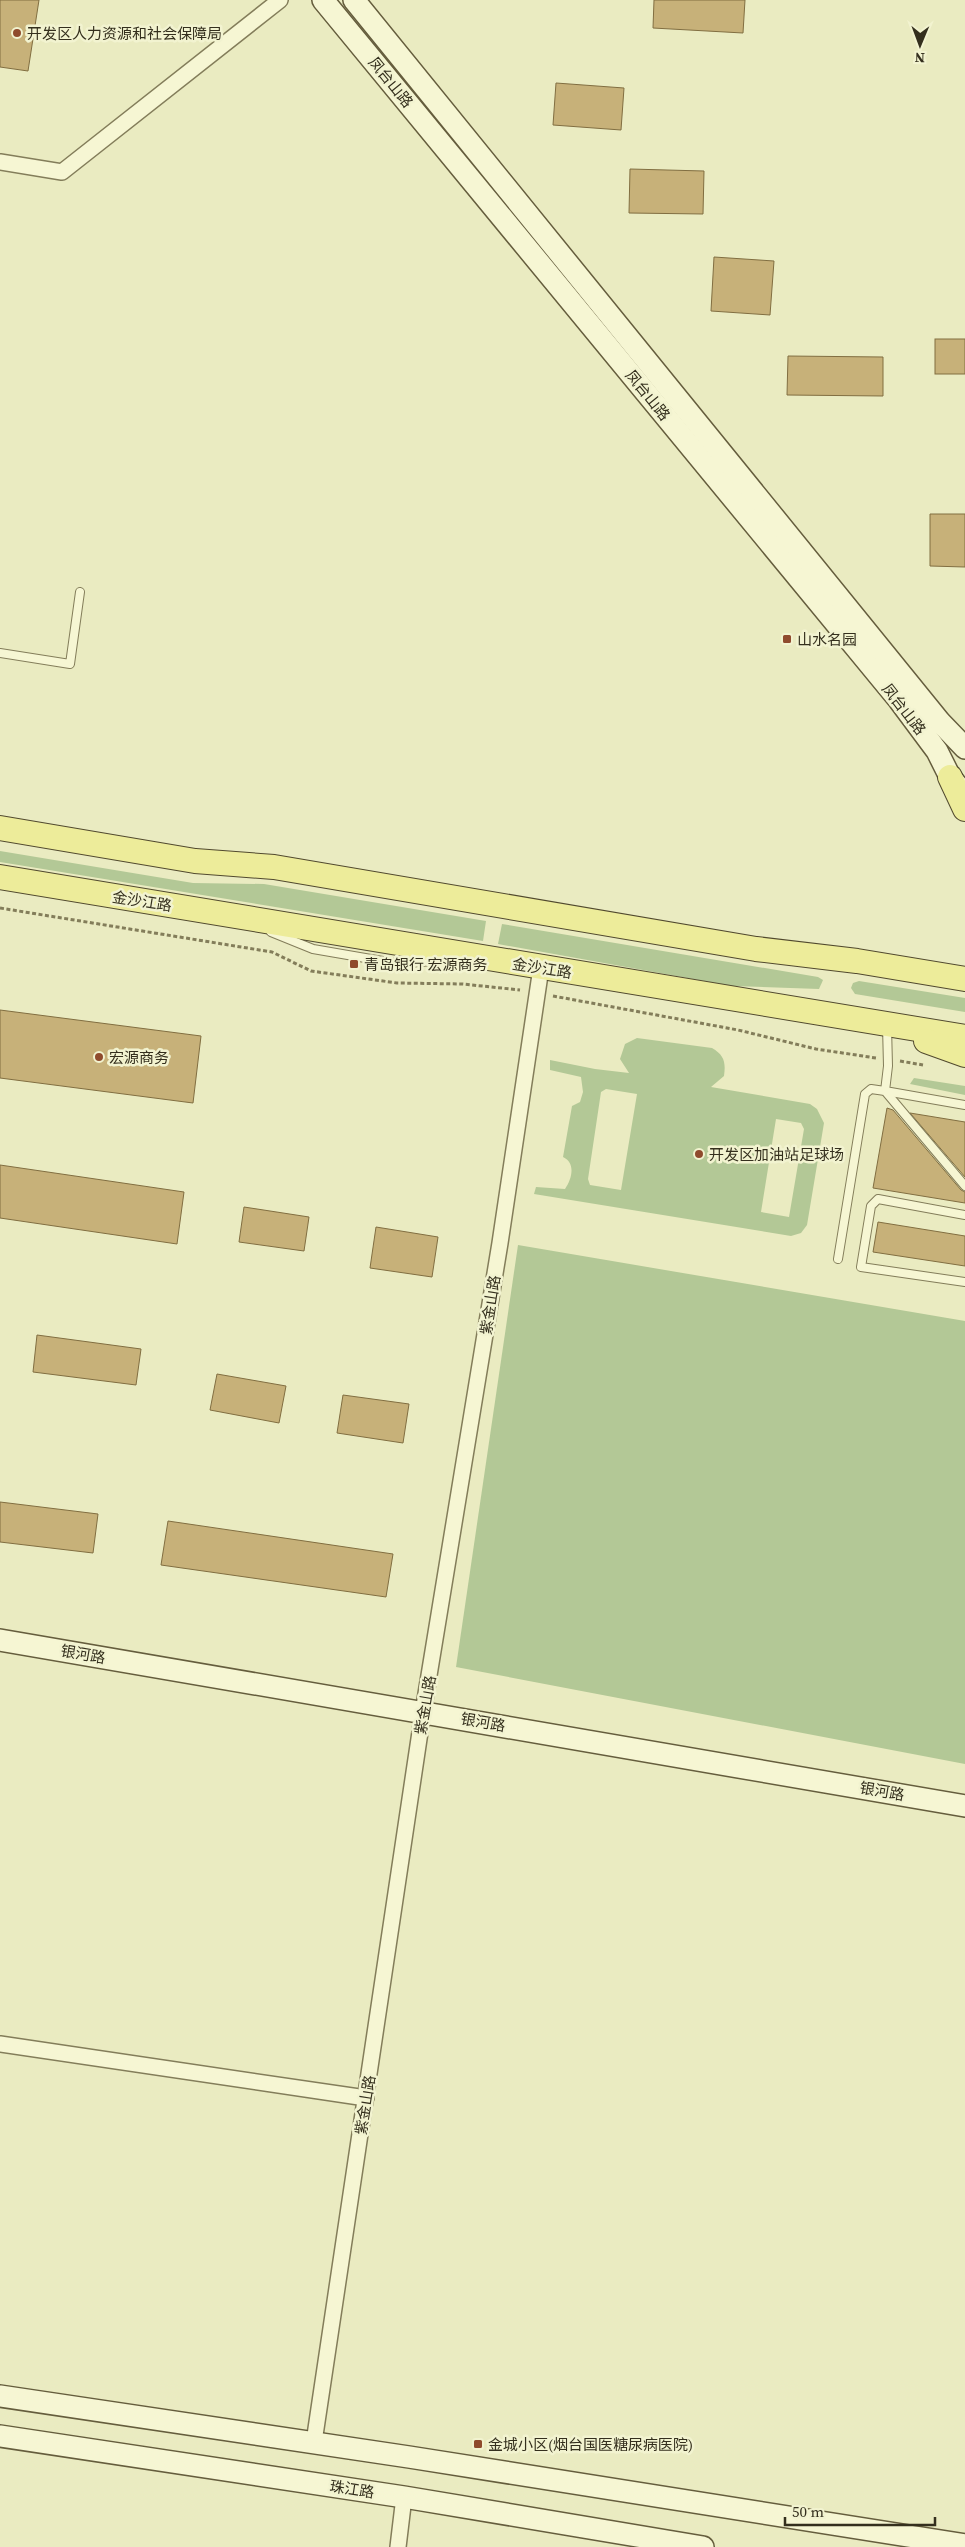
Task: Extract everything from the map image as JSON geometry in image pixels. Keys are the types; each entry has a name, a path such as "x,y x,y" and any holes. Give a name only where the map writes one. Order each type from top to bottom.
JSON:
{"main road":[{"path":"950,777 965,809"},
{"path":"0,828 195,861 274,867 756,949 965,979"},
{"name":"金沙江路","path":"0,877 965,1038"},
{"path":"857,962 965,964"},
{"path":"887,1024 965,1055"}],"street":[{"path":"0,162 62,172 280,0"},
{"name":"凤台山路","path":"323,0 892,693 937,751 950,777 965,796"},
{"name":"凤台山路","path":"354,0 940,722 965,748"},
{"name":"紫金山路","path":"314,2442 423,1712 497,1262 541,968"},
{"name":"银河路","path":"0,1640 965,1806"},
{"path":"0,2044 366,2098"},
{"path":"0,2396 314,2442 965,2545"},
{"name":"珠江路","path":"0,2436 404,2497 703,2547"},
{"path":"398,2547 404,2497"}],"lane":[{"path":"0,653 70,664 80,592"},
{"path":"887,1024 888,1059 885,1090 965,1186"},
{"path":"838,1259 865,1094 871,1089 885,1090 965,1106"},
{"path":"965,1215 878,1199 871,1206 861,1266 965,1282"}],"path":[{"path":"0,908 272,952 312,971 397,983 463,984 537,993 738,1030 816,1049 927,1066"}],"green space":[{"path":"0,851 193,883 264,884 486,921 483,941 0,862"},
{"path":"502,924 818,977 823,980 819,989 732,986 498,944"},
{"path":"859,981 965,998 965,1012 855,994 851,988 853,983"},
{"path":"637,1038 712,1048 722,1056 725,1071 724,1076 711,1087 810,1104 817,1109 824,1123 807,1225 801,1233 791,1236 534,1194 536,1187 565,1189 567,1185 572,1172 570,1163 563,1157 572,1106 580,1102 583,1092 581,1077 550,1070 550,1060 595,1069 629,1073 620,1059 625,1044","holes":["606,1089 637,1094 621,1190 590,1185 588,1179 601,1092","776,1119 801,1123 804,1129 789,1217 761,1212"]},
{"path":"914,1078 965,1086 965,1095 910,1084"},
{"path":"518,1245 965,1321 965,1764 456,1667"}],"building":[{"name":"开发区人力资源和社会保障局","path":"0,0 39,0 28,71 0,67"},
{"path":"654,0 745,0 743,33 653,28"},
{"path":"556,83 624,88 621,130 553,125"},
{"path":"630,169 704,171 703,214 629,213"},
{"path":"714,257 774,261 770,315 711,311"},
{"path":"935,339 965,339 965,374 935,374"},
{"path":"788,356 883,357 883,396 787,395"},
{"path":"930,514 965,514 965,567 930,566"},
{"name":"宏源商务","path":"0,1010 201,1036 193,1103 0,1078"},
{"path":"887,1108 893,1110 961,1190 965,1192 965,1203 873,1188"},
{"path":"910,1113 965,1122 965,1177"},
{"path":"0,1165 184,1192 177,1244 0,1218"},
{"path":"244,1207 309,1217 304,1251 239,1242"},
{"path":"878,1222 965,1236 965,1266 873,1252"},
{"path":"376,1227 438,1237 432,1277 370,1268"},
{"path":"37,1335 141,1349 136,1385 33,1372"},
{"path":"217,1374 286,1386 279,1423 210,1410"},
{"path":"343,1395 409,1404 403,1443 337,1433"},
{"path":"0,1502 98,1514 93,1553 0,1542"},
{"path":"168,1521 393,1554 386,1597 161,1565"}],"place":[{"name":"开发区人力资源和社会保障局","path":"17,33"},
{"name":"山水名园","path":"787,639"},
{"name":"青岛银行 宏源商务","path":"354,964"},
{"name":"宏源商务","path":"99,1057"},
{"name":"开发区加油站足球场","path":"699,1154"},
{"name":"金城小区(烟台国医糖尿病医院)","path":"478,2444"}]}
